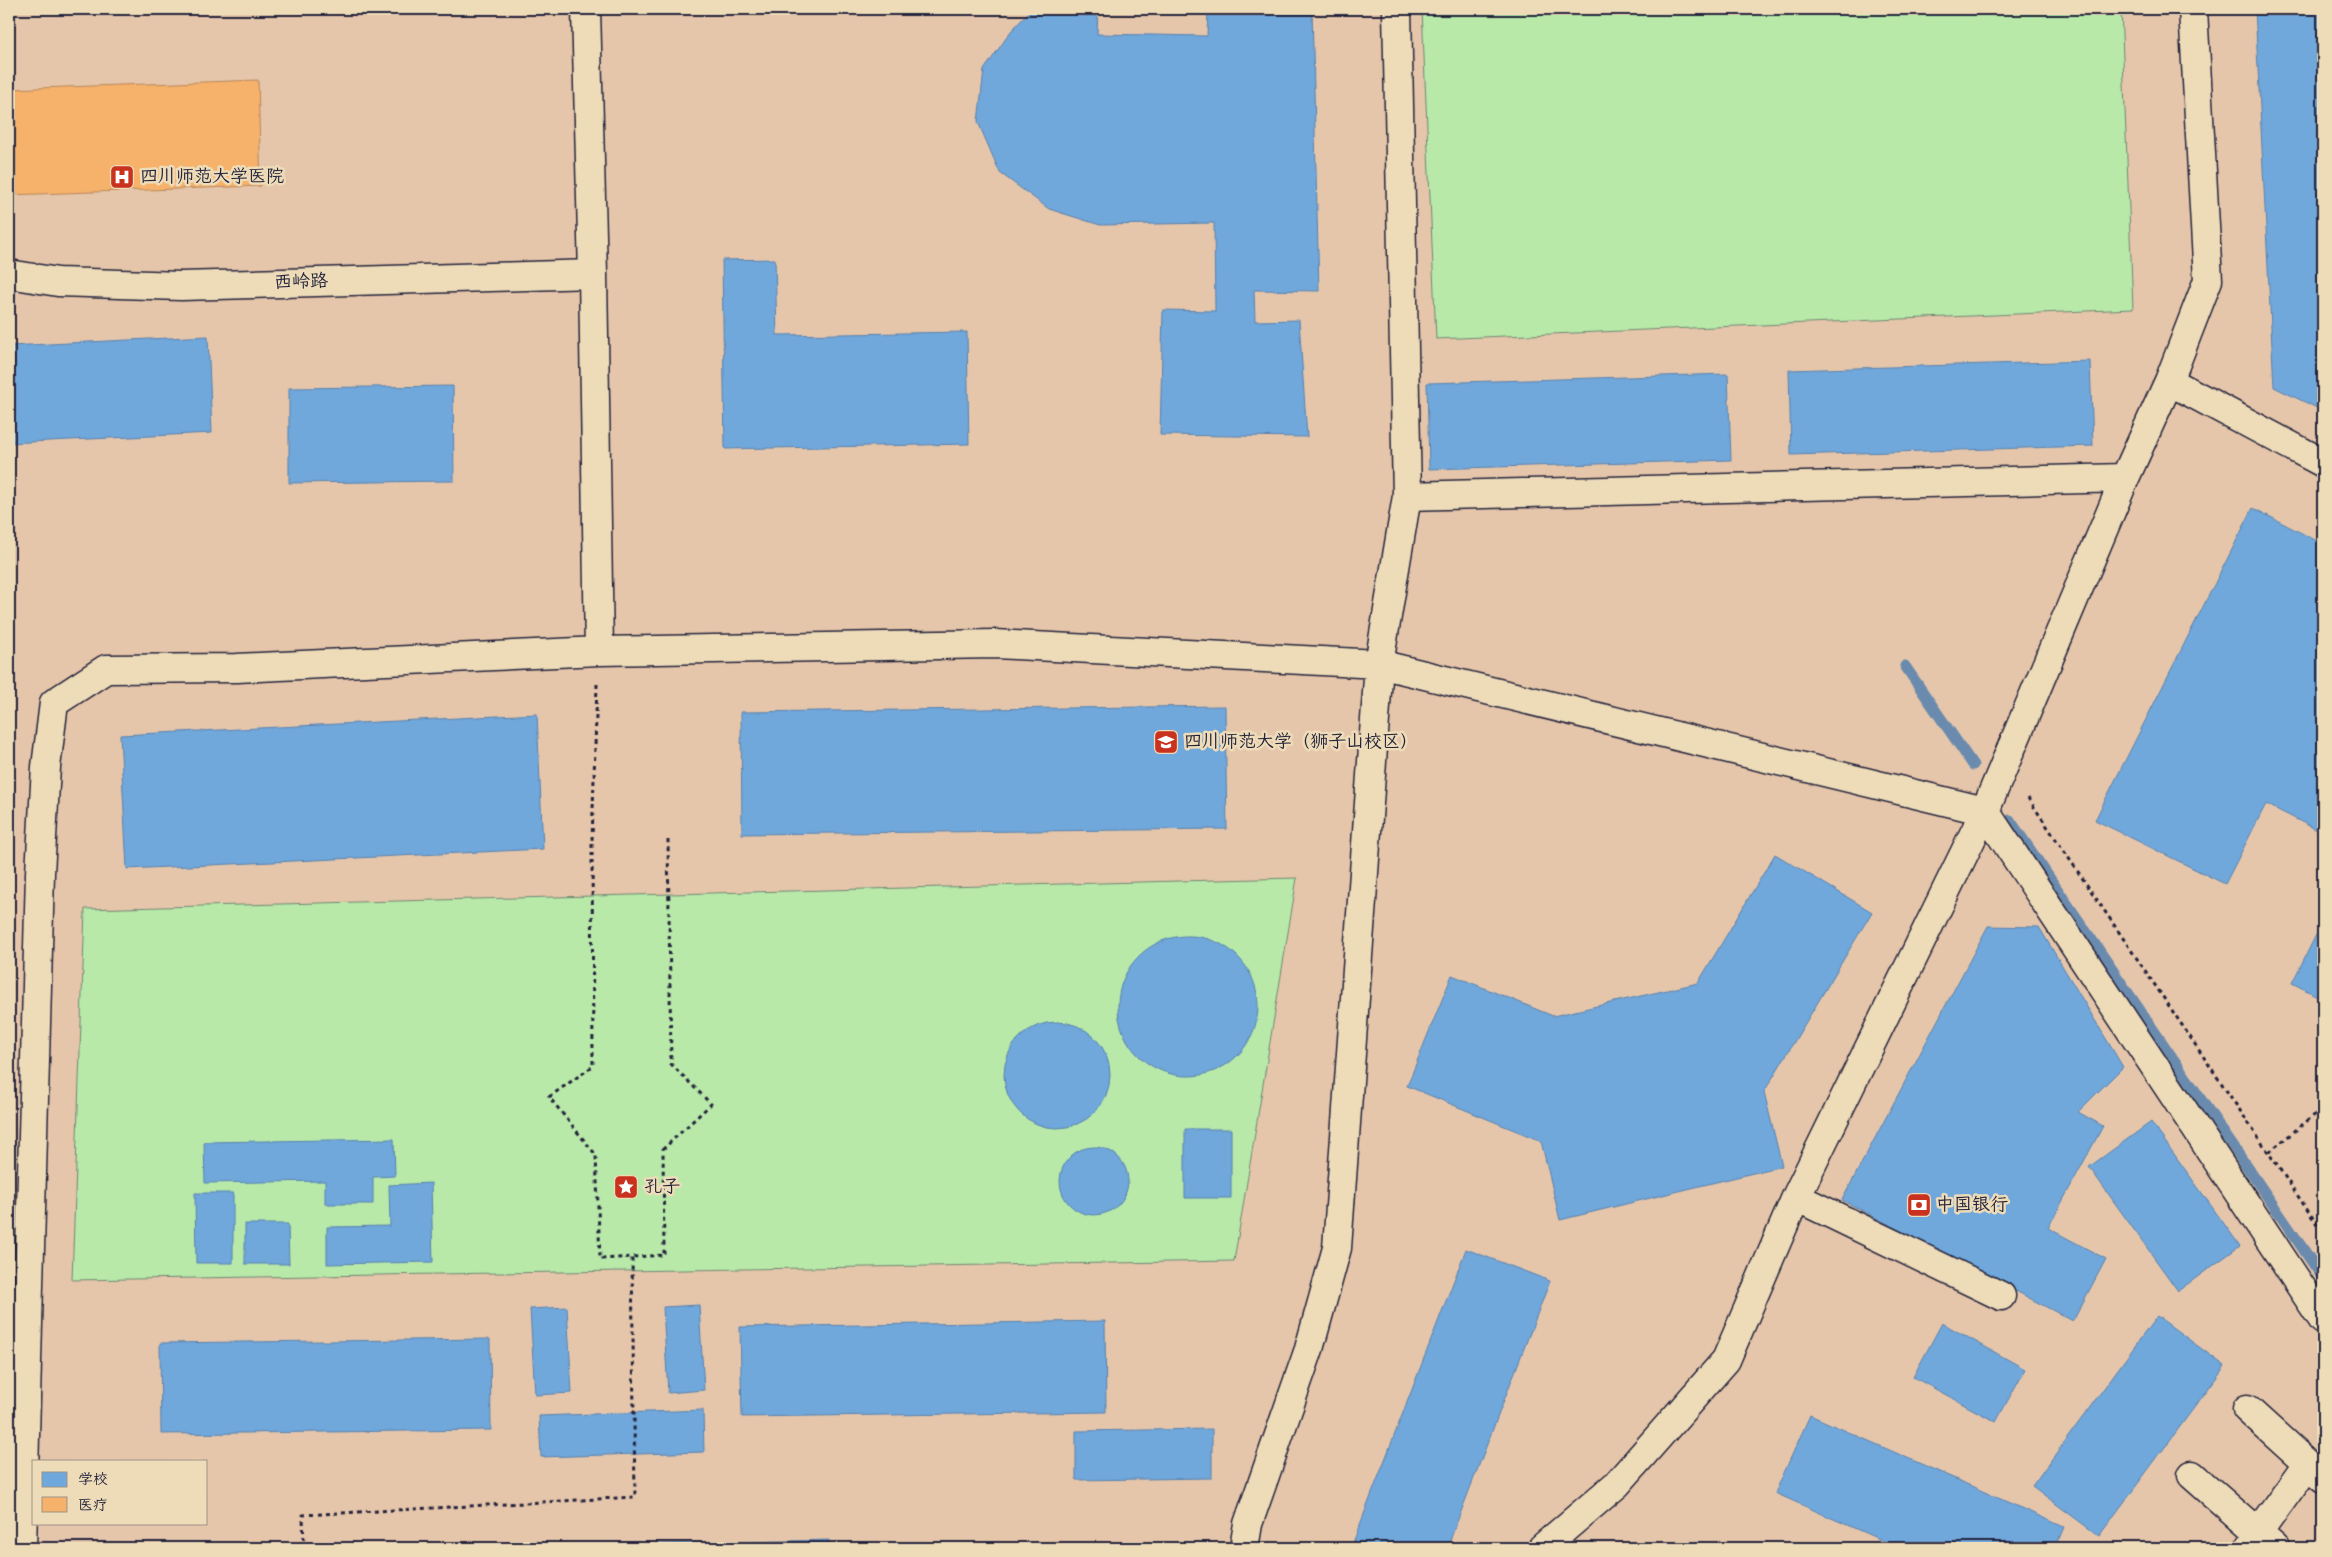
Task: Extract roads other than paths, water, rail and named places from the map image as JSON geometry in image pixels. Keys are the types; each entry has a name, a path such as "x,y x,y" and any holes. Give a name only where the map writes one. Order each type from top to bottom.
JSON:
{"street":[{"path":"586,9 593,274 598,651"},
{"path":"1244,1548 1248,1524 1309,1349 1337,1248 1379,664 1407,496 1398,9"},
{"path":"1542,1548 1617,1484 1726,1360 1796,1197 1984,811 2125,478 2169,381 2208,280 2193,9"},
{"name":"西岭路","path":"9,274 58,282 181,286 593,274"},
{"path":"2169,381 2323,464"},
{"path":"1407,496 2125,478"},
{"path":"22,1548 40,873 46,767 54,703 106,669 237,668 598,651 996,644 1379,664 1984,811 2323,1320"},
{"path":"1796,1197 2001,1296"},
{"path":"2192,1475 2260,1543 2315,1471 2247,1409"}],"waterway":[{"path":"1905,666 1973,765"},
{"path":"2010,820 2323,1278"}],"place":[{"name":"四川师范大学医院","path":"122,177"},
{"name":"四川师范大学（狮子山校区）","path":"1166,742"},
{"name":"孔子","path":"626,1187"},
{"name":"中国银行","path":"1919,1205"}]}
